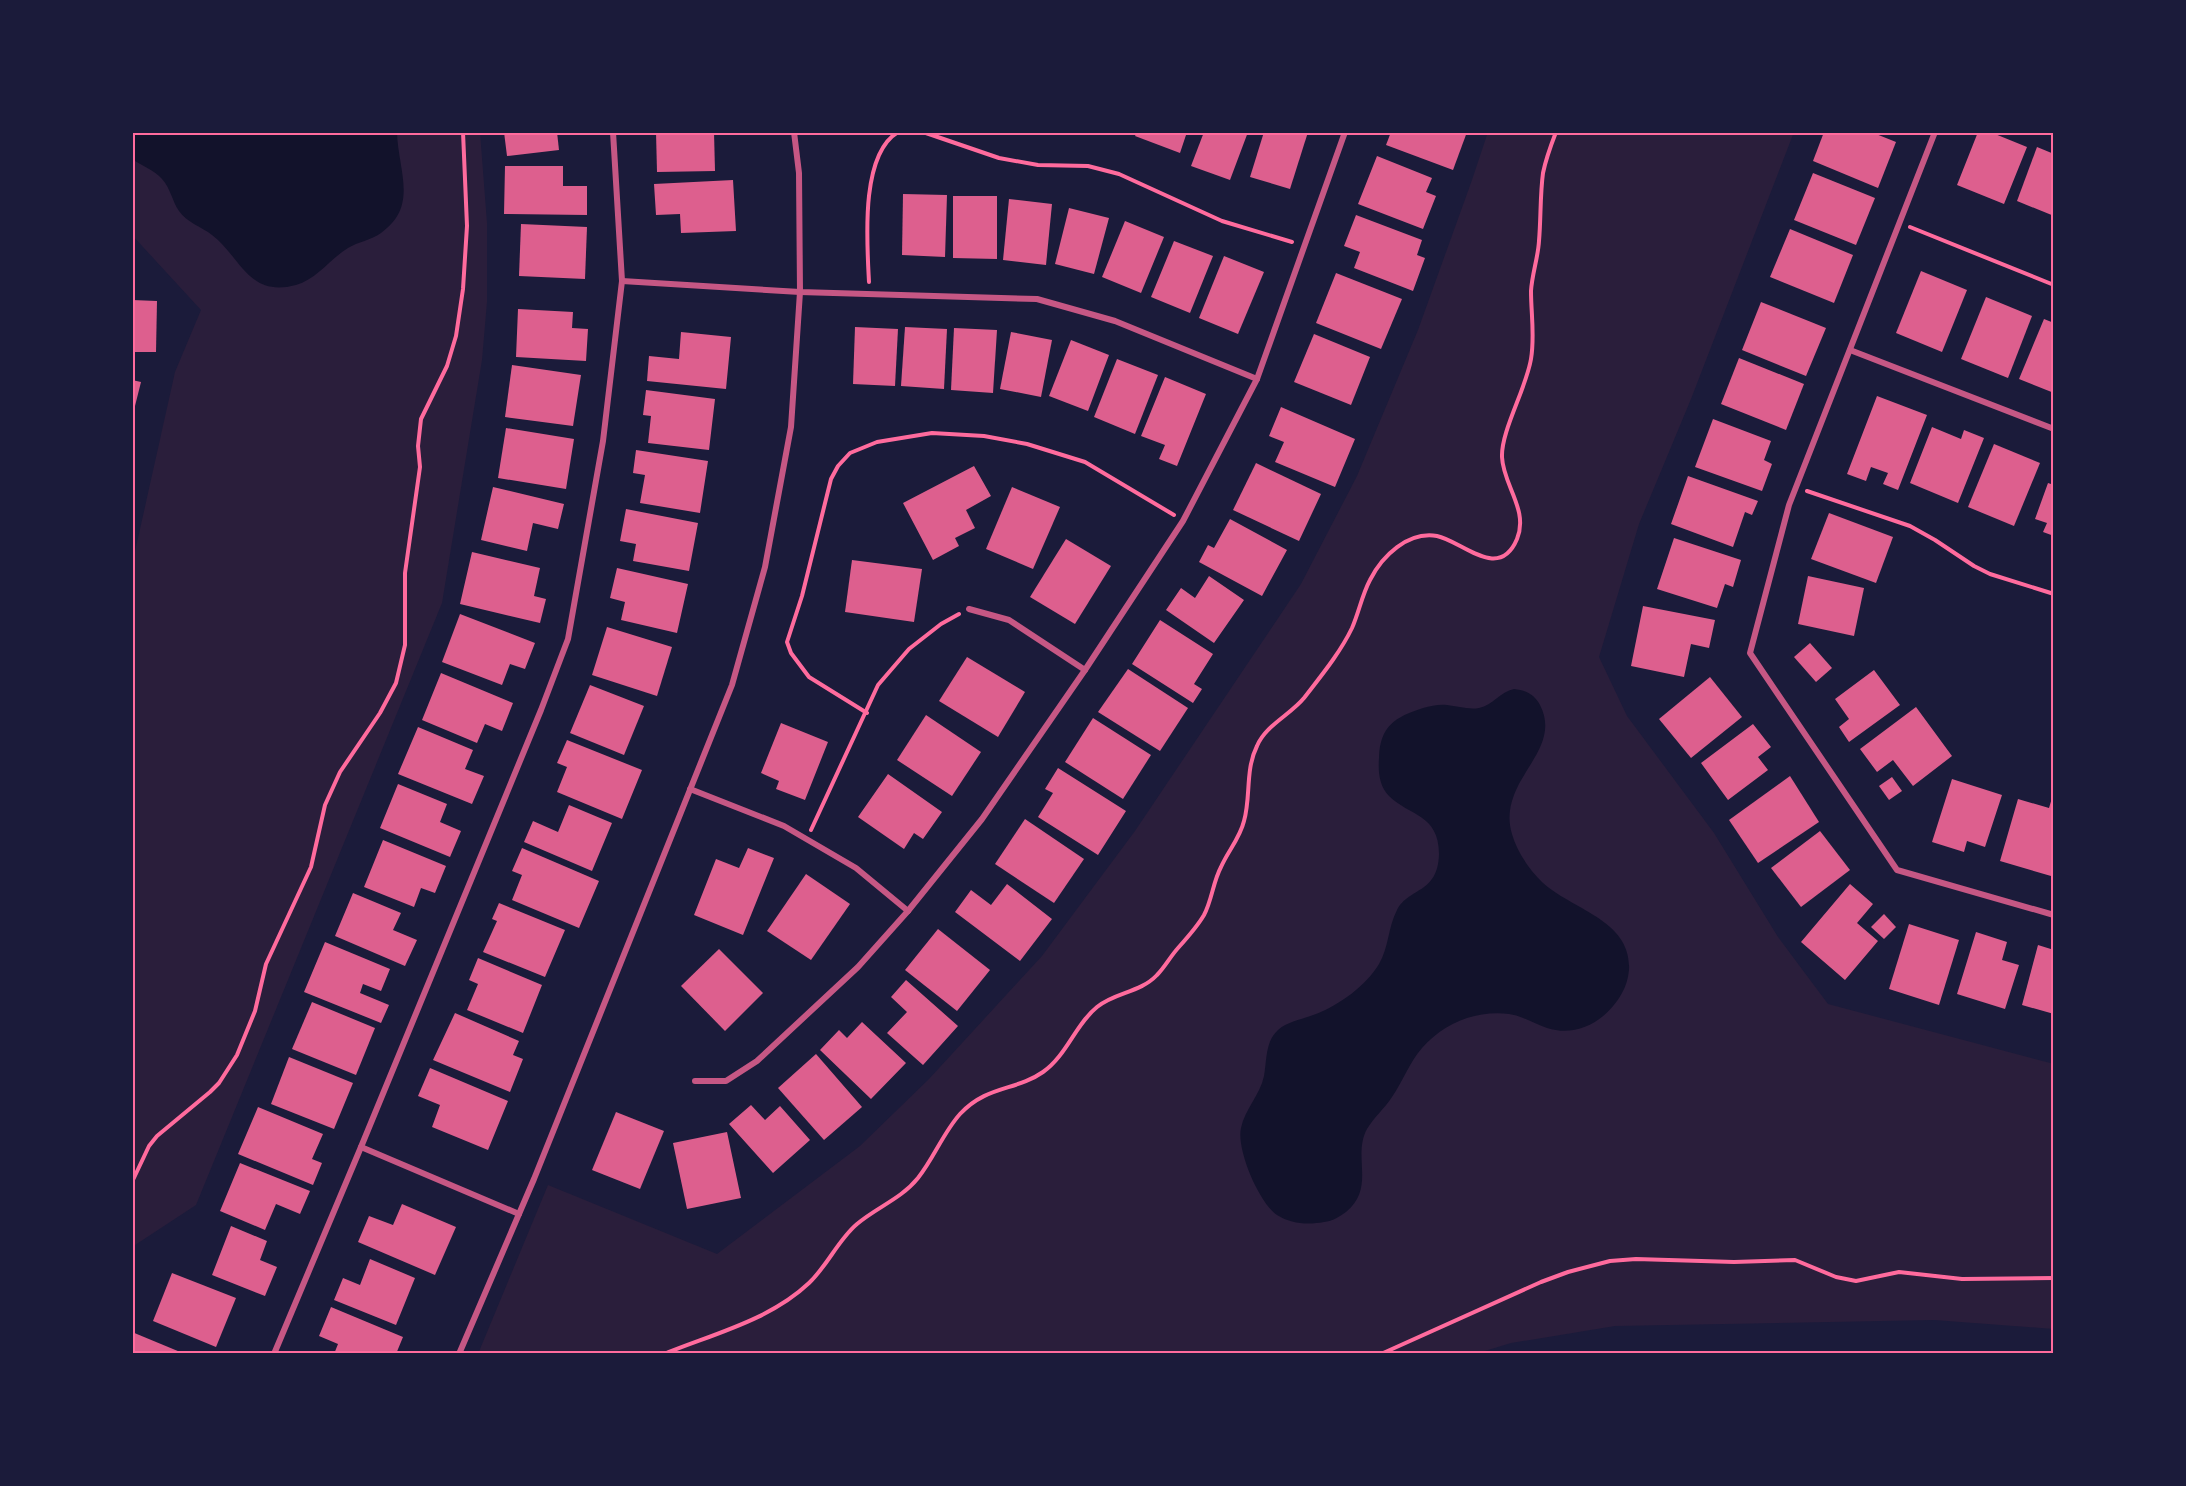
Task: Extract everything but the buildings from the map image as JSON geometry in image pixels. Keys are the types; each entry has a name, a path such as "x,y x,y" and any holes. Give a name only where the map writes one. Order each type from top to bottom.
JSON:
{"street":[{"path":"274,1354 361,1148 568,639 603,441 622,281 613,132"},
{"path":"459,1354 519,1214 732,685 765,567 791,427 800,292 799,173 794,132"},
{"path":"695,1082 726,1081 757,1061 858,967 908,911 982,819 1085,670 1183,521 1257,379 1345,132"},
{"path":"1935,132 1789,505 1750,653 1897,870 2054,915"},
{"path":"622,281 800,292 1037,300 1115,321 1257,379"},
{"path":"1850,350 2054,429"},
{"path":"969,609 1009,620 1085,670"},
{"path":"690,789 784,826 856,868 908,911"},
{"path":"361,1148 519,1214"}],"path":[{"path":"132,1182 156,1136 219,1083 237,1055 255,1011 266,964 311,867 325,805 340,772 380,713 396,683 405,645 405,573 420,467 418,446 421,419 447,366 456,336 462,300 467,226 463,132"},
{"path":"869,294 870,183 874,163 885,144 898,132"},
{"path":"923,132 999,158 1038,165 1088,166 1119,174 1222,221 1305,246"},
{"path":"664,1354 738,1326 802,1289 822,1269 848,1233 859,1222 897,1199 918,1179 962,1111 987,1094 1034,1078 1044,1072 1061,1055 1097,1007 1142,987 1158,975 1201,920 1220,867 1241,830 1247,806 1250,767 1259,740 1296,707 1338,652 1353,625 1369,582 1384,558 1406,541 1431,535 1448,540 1472,554 1488,558 1501,556 1513,546 1520,528 1520,518 1505,472 1502,451 1531,361 1532,291 1539,241 1544,172 1556,132"},
{"path":"1899,224 2054,285"},
{"path":"867,713 809,677 791,652 788,642 808,574 831,479 838,466 850,453 877,442 910,435 958,434 1000,438 1084,462 1183,521"},
{"path":"1797,486 1910,526 1990,574 2054,594"},
{"path":"806,839 867,713 878,685 909,649 941,624 969,609"},
{"path":"1381,1354 1541,1282 1610,1261 1655,1259 1734,1262 1783,1259 1806,1263 1836,1277 1856,1281 1899,1272 1962,1279 2054,1278"}],"shaded area":[{"path":"132,132 480,132 487,223 487,302 482,360 442,603 196,1205 132,1247 132,565 175,372 201,310 132,235"},
{"path":"132,132 397,132 404,187 400,211 393,223 381,233 348,248 304,282 280,287 267,286 256,281 247,273 212,235 182,215 162,179 132,159"},
{"path":"1488,132 1794,132 1691,399 1639,524 1599,657 1627,716 1714,833 1778,937 1828,1004 2054,1064 2054,1329 1934,1320 1615,1326 1511,1343 1475,1354 478,1354 548,1185 717,1254 860,1146 929,1079 1042,956 1135,831 1301,584 1357,476 1418,330"},
{"path":"1514,689 1536,698 1545,718 1545,730 1538,752 1512,800 1510,819 1514,841 1524,860 1542,882 1554,892 1598,918 1621,939 1627,953 1629,970 1625,988 1616,1003 1600,1019 1570,1031 1542,1026 1514,1015 1497,1013 1473,1016 1450,1025 1431,1039 1417,1054 1392,1097 1367,1129 1363,1139 1362,1182 1355,1203 1336,1218 1318,1223 1294,1222 1282,1218 1270,1209 1256,1188 1245,1162 1240,1137 1243,1121 1262,1083 1271,1040 1282,1027 1334,1005 1367,980 1382,957 1397,910 1408,897 1428,883 1437,867 1438,841 1434,831 1422,818 1397,803 1383,788 1379,768 1382,738 1391,724 1413,711 1441,705 1479,708"}]}
